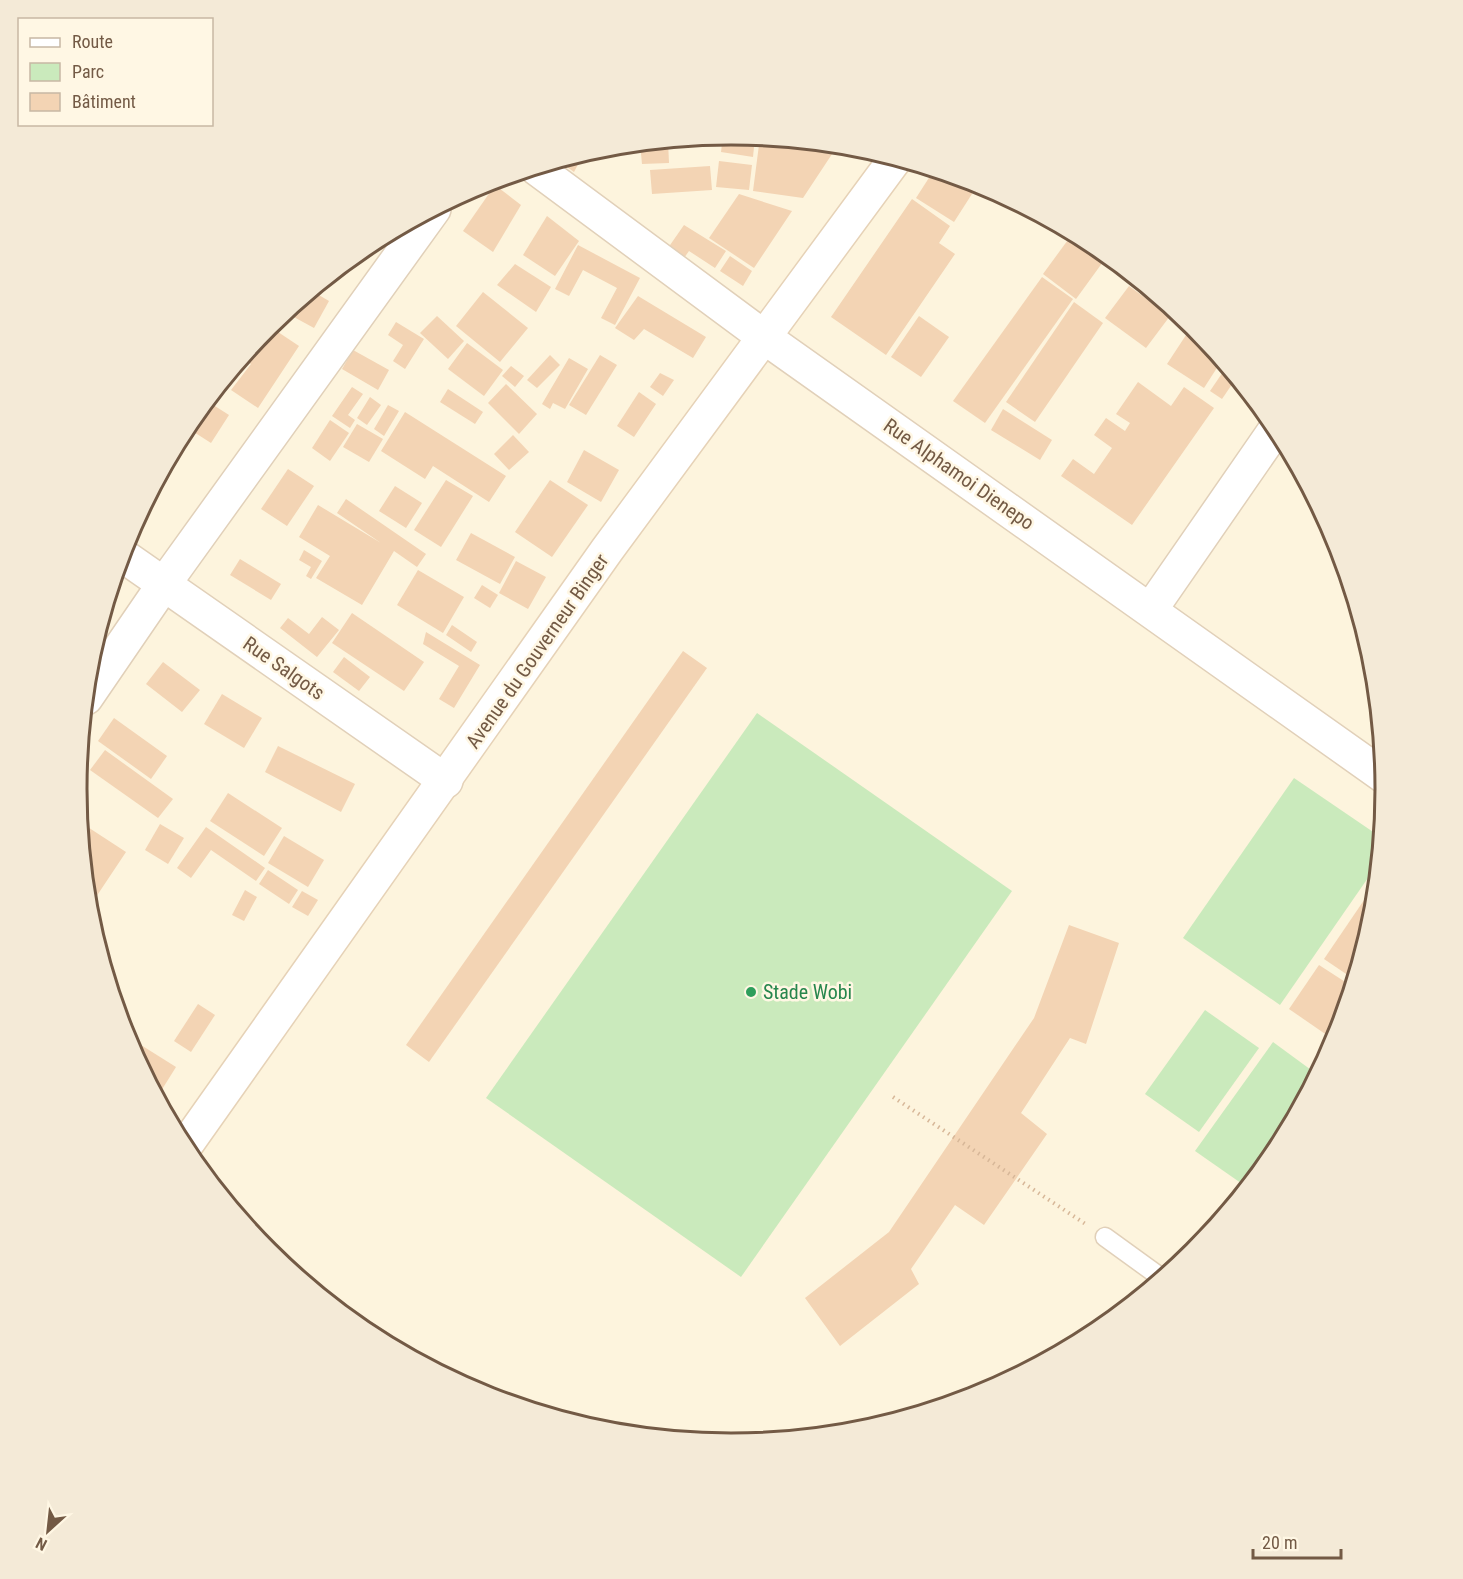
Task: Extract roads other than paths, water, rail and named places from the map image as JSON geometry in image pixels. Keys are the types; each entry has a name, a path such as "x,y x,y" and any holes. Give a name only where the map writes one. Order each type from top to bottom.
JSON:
{"street":[{"name":"Avenue du Gouverneur Binger","path":"190,1139 608,550 891,165"},
{"name":"Rue Alphamoi Dienepo","path":"543,173 764,337 1376,770"},
{"path":"96,683 164,584 424,223"},
{"path":"1151,609 1270,436"},
{"name":"Rue Salgots","path":"129,560 446,781"}],"lane":[{"path":"1105,1238 1157,1274"}],"place":[{"name":"Stade Wobi","path":"751,992"}]}
